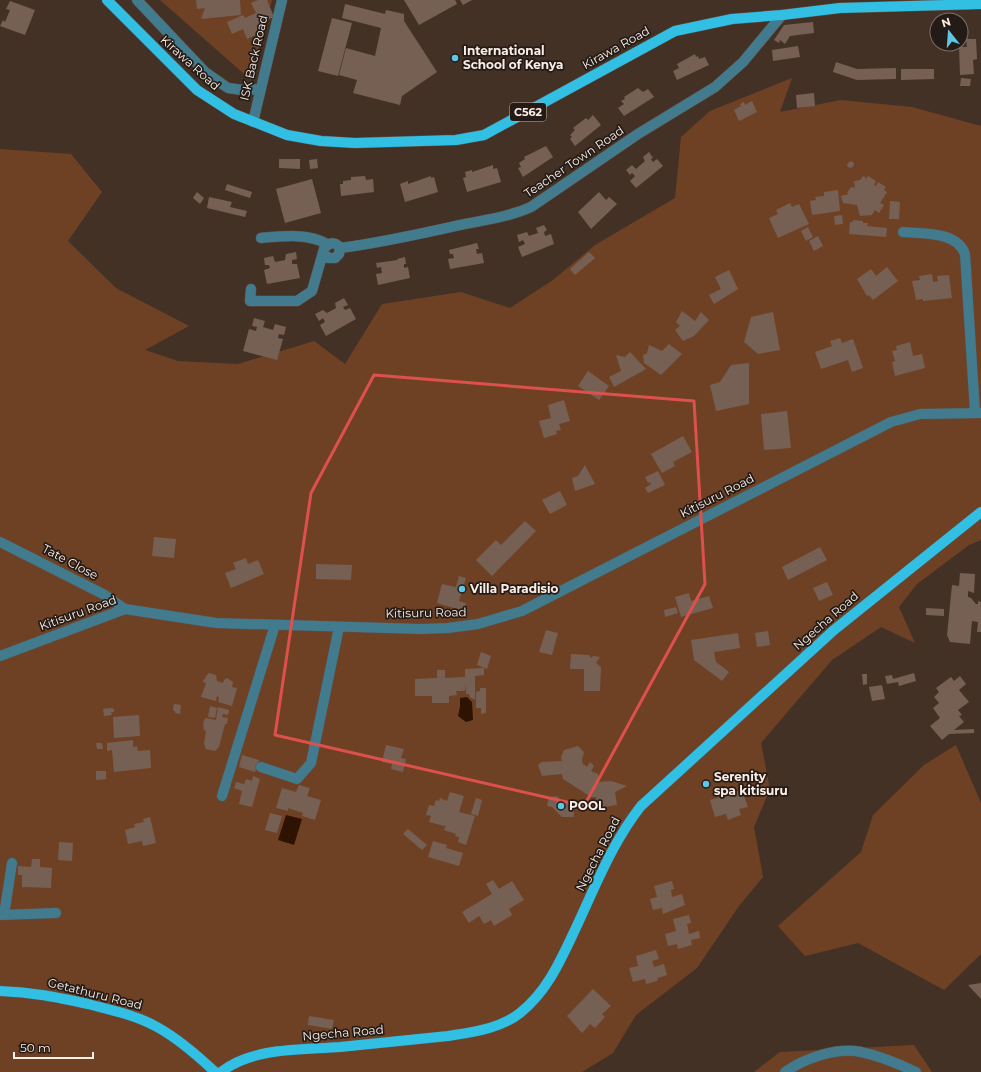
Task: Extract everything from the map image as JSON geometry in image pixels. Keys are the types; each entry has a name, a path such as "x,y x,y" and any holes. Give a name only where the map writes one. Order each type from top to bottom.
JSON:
{"main road":[{"name":"Kirawa Road","path":"107,0 198,90 227,110 252,122 287,135 321,141 355,143 456,140 484,135 676,31 732,19 782,16 840,8 981,4"},
{"name":"Ngecha Road","path":"221,1072 233,1063 250,1057 287,1051 403,1041 470,1033 487,1029 519,1014 545,988 552,977 618,839 641,806 834,630 981,512"},
{"name":"Getathuru Road","path":"0,991 48,995 108,1008 140,1018 158,1027 191,1050 215,1072"}],"street":[{"path":"137,0 205,72 228,88 242,90 260,89"},
{"name":"ISK Back Road","path":"252,122 282,0"},
{"name":"Teacher Town Road","path":"326,249 328,258 335,258 339,254 340,248 366,245 491,219 531,207 638,134 715,86 742,62 782,16"},
{"path":"903,232 939,236 958,242 965,254 978,413"},
{"path":"251,289 250,301 297,301 312,291 326,249 321,240 295,236 261,238"},
{"name":"Kitisuru Road","path":"0,656 125,609 216,623 421,628 463,627 478,624 522,611 891,422 911,415 978,413"},
{"name":"Tate Close","path":"0,542 100,592 125,609"},
{"path":"222,796 275,625"},
{"path":"261,767 297,779 311,763 339,627"},
{"path":"12,863 2,915 56,913"},
{"path":"785,1072 812,1059 846,1052 860,1052 875,1056 916,1072"}],"highlighted area":[{"path":"374,375 694,401 705,584 584,806 275,735 311,493"}],"shaded area":[{"path":"160,0 272,0 251,80"},
{"path":"792,78 780,112 841,100 912,107 981,126 981,540 969,545 917,584 899,607 915,643 881,627 832,660 761,743 770,789 754,827 763,877 739,906 697,968 636,1015 613,1053 582,1072 0,1072 0,149 71,154 102,192 68,241 116,288 189,326 145,350 178,361 238,364 314,341 345,364 382,304 461,292 510,308 553,280 595,245 675,198 681,137 710,111"},
{"path":"467,697 472,702 473,720 466,722 458,716 460,698"},
{"path":"956,745 981,803 981,954 944,990 858,943 805,956 778,926 861,852 873,815 924,765"},
{"path":"286,815 302,819 294,845 278,840"},
{"path":"914,1045 932,1072 754,1072 780,1052"}],"building":[{"path":"196,0 240,0 241,15 201,19 205,8 197,9"},
{"path":"258,0 267,0 274,17 259,24 262,32 247,39 243,29 232,34 227,22 243,15 245,18 256,13 251,3"},
{"path":"404,0 455,0 457,4 419,25"},
{"path":"460,0 472,0 463,5"},
{"path":"10,1 35,10 25,35 0,26 3,20 5,22 10,10 6,9"},
{"path":"345,4 385,14 386,10 404,14 404,21 437,72 402,96 400,105 353,93 357,80 339,75 346,48 375,56 381,28 342,18"},
{"path":"332,18 352,23 338,76 318,71"},
{"path":"813,22 814,33 790,36 785,44 780,40 779,43 774,40 784,25"},
{"path":"969,39 976,39 977,59 973,60 974,74 960,75 959,52 969,52"},
{"path":"798,46 800,57 773,61 772,50"},
{"path":"695,54 699,59 705,57 709,65 677,80 673,71 679,68 677,64"},
{"path":"836,62 857,69 896,68 896,79 857,80 833,72"},
{"path":"901,69 934,69 934,79 901,80"},
{"path":"961,78 971,79 970,86 960,86"},
{"path":"638,88 643,92 648,89 654,97 624,116 618,108 624,104 621,101 625,99 624,97"},
{"path":"814,93 815,106 797,108 796,95"},
{"path":"752,101 757,112 739,121 734,110 741,106 740,104 744,102 745,105"},
{"path":"593,115 601,125 575,146 570,139 572,137 570,135 575,130 573,128 586,118 588,120"},
{"path":"546,146 553,157 523,177 518,168 521,167 519,163 525,159 524,157"},
{"path":"649,152 653,158 651,159 653,162 657,159 663,166 636,188 630,181 635,176 632,173 630,175 626,170 632,165 636,169 645,161 643,157"},
{"path":"279,159 300,159 300,169 279,168"},
{"path":"317,159 318,168 310,169 309,160"},
{"path":"851,161 854,163 853,167 850,168 847,166"},
{"path":"493,165 493,169 497,168 501,182 467,192 463,178 466,177 465,172 472,170 472,172"},
{"path":"365,176 366,180 373,179 374,192 341,196 340,184 343,184 343,181 351,180 351,177"},
{"path":"431,176 431,178 434,177 438,192 405,202 400,184 408,181 408,184"},
{"path":"863,176 866,178 865,181 868,176 876,181 874,185 876,186 878,182 886,187 884,190 887,192 880,203 884,205 879,213 875,210 872,215 860,216 857,205 843,203 841,196 849,194 847,193 851,187 855,188 854,181 860,180"},
{"path":"312,179 321,213 285,223 276,189"},
{"path":"227,184 252,192 250,198 225,190"},
{"path":"838,190 840,211 812,215 810,201 816,200 815,197 824,196 824,192"},
{"path":"197,192 204,198 200,204 193,198"},
{"path":"599,192 606,200 609,197 617,204 591,229 578,212"},
{"path":"209,197 232,202 230,207 247,211 245,217 207,208"},
{"path":"890,201 900,202 899,219 889,219"},
{"path":"790,203 792,207 799,204 809,224 778,238 769,218 778,214 776,210"},
{"path":"842,215 843,224 835,225 834,216"},
{"path":"853,220 868,223 867,226 887,228 886,237 849,234 850,222 853,222"},
{"path":"544,225 547,230 544,232 545,236 551,234 554,244 522,257 518,247 525,244 523,240 519,242 517,235 527,232 529,236 538,233 536,228"},
{"path":"808,227 813,237 806,241 801,231"},
{"path":"818,236 823,246 814,251 809,241"},
{"path":"477,243 479,249 476,249 477,254 482,253 484,263 450,269 448,259 454,258 453,254 450,254 449,250"},
{"path":"296,252 297,259 292,260 292,264 297,264 300,278 267,284 264,270 270,268 269,265 265,265 264,258 273,256 275,262 285,260 286,254"},
{"path":"589,252 595,258 575,275 570,269"},
{"path":"405,257 406,264 404,264 404,268 408,267 410,278 378,285 376,274 382,273 381,267 377,268 376,263 398,260 397,259"},
{"path":"887,267 898,281 873,300 869,295 867,296 857,279 871,269 876,276"},
{"path":"729,270 738,289 714,304 709,295 721,289 715,277"},
{"path":"932,274 933,282 938,281 937,276 949,275 952,298 923,301 923,299 916,300 912,281 920,280 919,276"},
{"path":"344,298 348,305 343,307 345,310 350,308 356,319 326,336 320,325 325,322 323,318 319,321 315,314 323,310 327,313 336,308 335,303"},
{"path":"682,311 695,321 701,312 709,320 694,336 683,341 675,330 680,326 676,322"},
{"path":"773,312 780,350 758,354 744,342 751,317"},
{"path":"254,318 265,321 263,327 273,330 275,324 286,327 284,335 279,334 278,338 283,339 277,360 243,351 249,329 256,331 257,327 252,326"},
{"path":"840,338 842,343 853,339 863,368 852,372 848,360 821,369 815,352 832,346 830,341"},
{"path":"910,342 913,356 922,354 925,368 895,376 892,362 895,361 892,351 897,350 896,346"},
{"path":"669,344 682,354 661,375 644,363 643,355 647,353 649,345 662,351"},
{"path":"630,352 646,369 614,387 609,377 621,371 616,355 625,357"},
{"path":"749,363 749,404 716,411 710,385 720,382 731,365"},
{"path":"588,371 609,386 599,400 578,386"},
{"path":"564,400 570,421 559,424 561,430 556,431 557,434 544,438 539,421 551,418 548,405"},
{"path":"787,411 791,448 764,450 761,414"},
{"path":"683,436 692,452 673,462 675,466 662,473 651,454"},
{"path":"585,465 595,484 575,491 572,478 578,476"},
{"path":"658,471 665,485 648,493 645,488 651,484 650,482 648,483 645,477"},
{"path":"560,491 567,505 550,514 542,500"},
{"path":"525,521 536,531 492,576 476,560 496,540 501,545"},
{"path":"154,537 176,539 174,558 152,556"},
{"path":"820,547 827,560 788,580 782,567"},
{"path":"246,558 248,564 258,560 264,574 231,588 225,573 236,569 233,563"},
{"path":"316,564 352,565 351,580 316,579"},
{"path":"960,573 975,574 974,593 968,591 968,597 971,598 976,604 978,604 978,601 981,602 981,632 977,632 978,622 972,621 970,644 950,642 947,635 952,585 959,586"},
{"path":"459,576 466,578 459,601 466,603 464,611 437,603 442,584 456,587"},
{"path":"827,582 833,595 819,601 813,588"},
{"path":"689,593 691,601 709,596 713,608 681,617 675,597"},
{"path":"676,607 678,613 665,617 664,610"},
{"path":"926,608 944,609 944,616 926,615"},
{"path":"546,630 558,633 552,655 539,652"},
{"path":"768,631 770,645 757,647 755,633"},
{"path":"738,633 740,648 714,652 716,662 729,672 722,681 694,660 691,640"},
{"path":"481,652 491,656 487,669 477,665"},
{"path":"571,654 589,655 591,658 593,656 600,657 596,663 601,667 600,691 584,691 584,669 570,669"},
{"path":"484,668 484,675 475,676 475,700 470,697 469,694 466,694 466,683 465,691 456,691 457,695 449,696 449,703 432,703 432,696 415,696 415,679 437,678 437,670 445,670 445,678 465,677 465,669"},
{"path":"209,673 216,675 217,681 223,683 227,678 233,682 232,687 237,688 232,706 218,702 219,697 217,696 216,701 201,697 206,683 203,682 204,679"},
{"path":"914,673 916,681 899,686 898,682 887,684 885,676 892,675 893,679"},
{"path":"862,674 867,674 867,684 863,685"},
{"path":"960,676 966,684 959,690 969,702 958,710 962,715 959,716 964,722 954,730 974,729 974,733 949,734 942,740 930,726 940,718 933,708 939,703 934,697 939,692 936,688 951,677 954,681"},
{"path":"882,685 885,699 872,701 869,687"},
{"path":"480,688 486,688 486,713 481,714 481,708 476,708 476,692 480,691"},
{"path":"174,704 181,705 180,714 175,713 173,710"},
{"path":"210,706 217,708 215,718 208,717"},
{"path":"218,707 229,710 228,715 223,714 222,717 228,718 227,724 225,724 219,747 215,751 206,749 204,744 206,731 204,730 203,724 205,718 216,720"},
{"path":"103,709 114,709 114,712 111,712 112,715 104,716"},
{"path":"139,715 140,736 114,738 113,717"},
{"path":"133,740 133,747 137,746 138,751 150,750 151,768 114,772 112,750 107,751 107,743"},
{"path":"96,743 102,743 103,749 97,749"},
{"path":"386,745 404,749 401,758 406,759 403,772 391,769 392,764 382,762"},
{"path":"578,746 584,752 582,760 583,764 587,767 590,762 594,766 591,771 598,774 598,782 611,781 627,786 615,792 617,805 597,808 596,797 591,797 563,779 562,774 542,776 538,765 542,762 562,761 561,757 564,750"},
{"path":"242,755 259,760 255,772 239,767"},
{"path":"96,771 106,771 106,779 96,780"},
{"path":"253,776 260,779 252,807 239,804 242,791 234,788 236,782 244,784 246,779 252,781"},
{"path":"299,785 310,788 307,796 321,800 315,820 302,816 303,813 288,808 288,811 276,808 282,788 296,792"},
{"path":"742,790 748,807 739,809 741,815 728,820 726,814 715,817 710,800"},
{"path":"450,792 464,796 459,812 475,816 466,845 458,842 459,837 455,836 456,834 444,830 446,825 444,826 429,822 431,816 426,815 429,805 434,806 436,800 439,801 440,798 447,801"},
{"name":"POOL","path":"557,796 563,802 573,801 574,817 562,817 552,807 547,806 549,797"},
{"path":"476,798 482,800 478,816 471,814"},
{"path":"270,813 282,816 277,833 265,830"},
{"path":"150,817 156,843 143,846 142,841 128,844 125,830 135,827 134,824 144,822 143,819"},
{"path":"408,829 427,845 422,850 403,834"},
{"path":"433,841 447,845 446,848 463,853 459,866 428,857"},
{"path":"59,842 73,843 72,861 58,860"},
{"path":"32,859 40,859 40,867 52,868 51,888 22,887 22,875 18,875 18,866 31,867"},
{"path":"493,880 499,889 512,881 524,900 509,909 512,915 494,926 491,920 484,924 479,916 469,923 462,912 492,894 486,884"},
{"path":"672,881 674,889 671,890 672,897 682,894 685,905 663,914 662,908 653,910 650,899 657,897 654,886"},
{"path":"689,915 691,923 687,924 689,934 699,931 700,938 691,940 692,945 678,949 677,944 668,946 665,934 676,931 673,919"},
{"path":"656,950 659,959 652,961 654,967 664,964 667,975 658,978 657,981 646,984 645,979 633,982 629,968 638,966 636,956"},
{"path":"981,983 981,999 968,985"},
{"path":"593,989 611,1006 602,1014 605,1017 595,1028 590,1024 582,1033 567,1016"},
{"path":"309,1016 334,1020 332,1029 308,1025"}],"place":[{"name":"International School of Kenya","path":"455,58"},
{"name":"Villa Paradisio","path":"462,589"},
{"name":"Serenity spa kitisuru","path":"706,784"},
{"name":"POOL","path":"561,806"}]}
